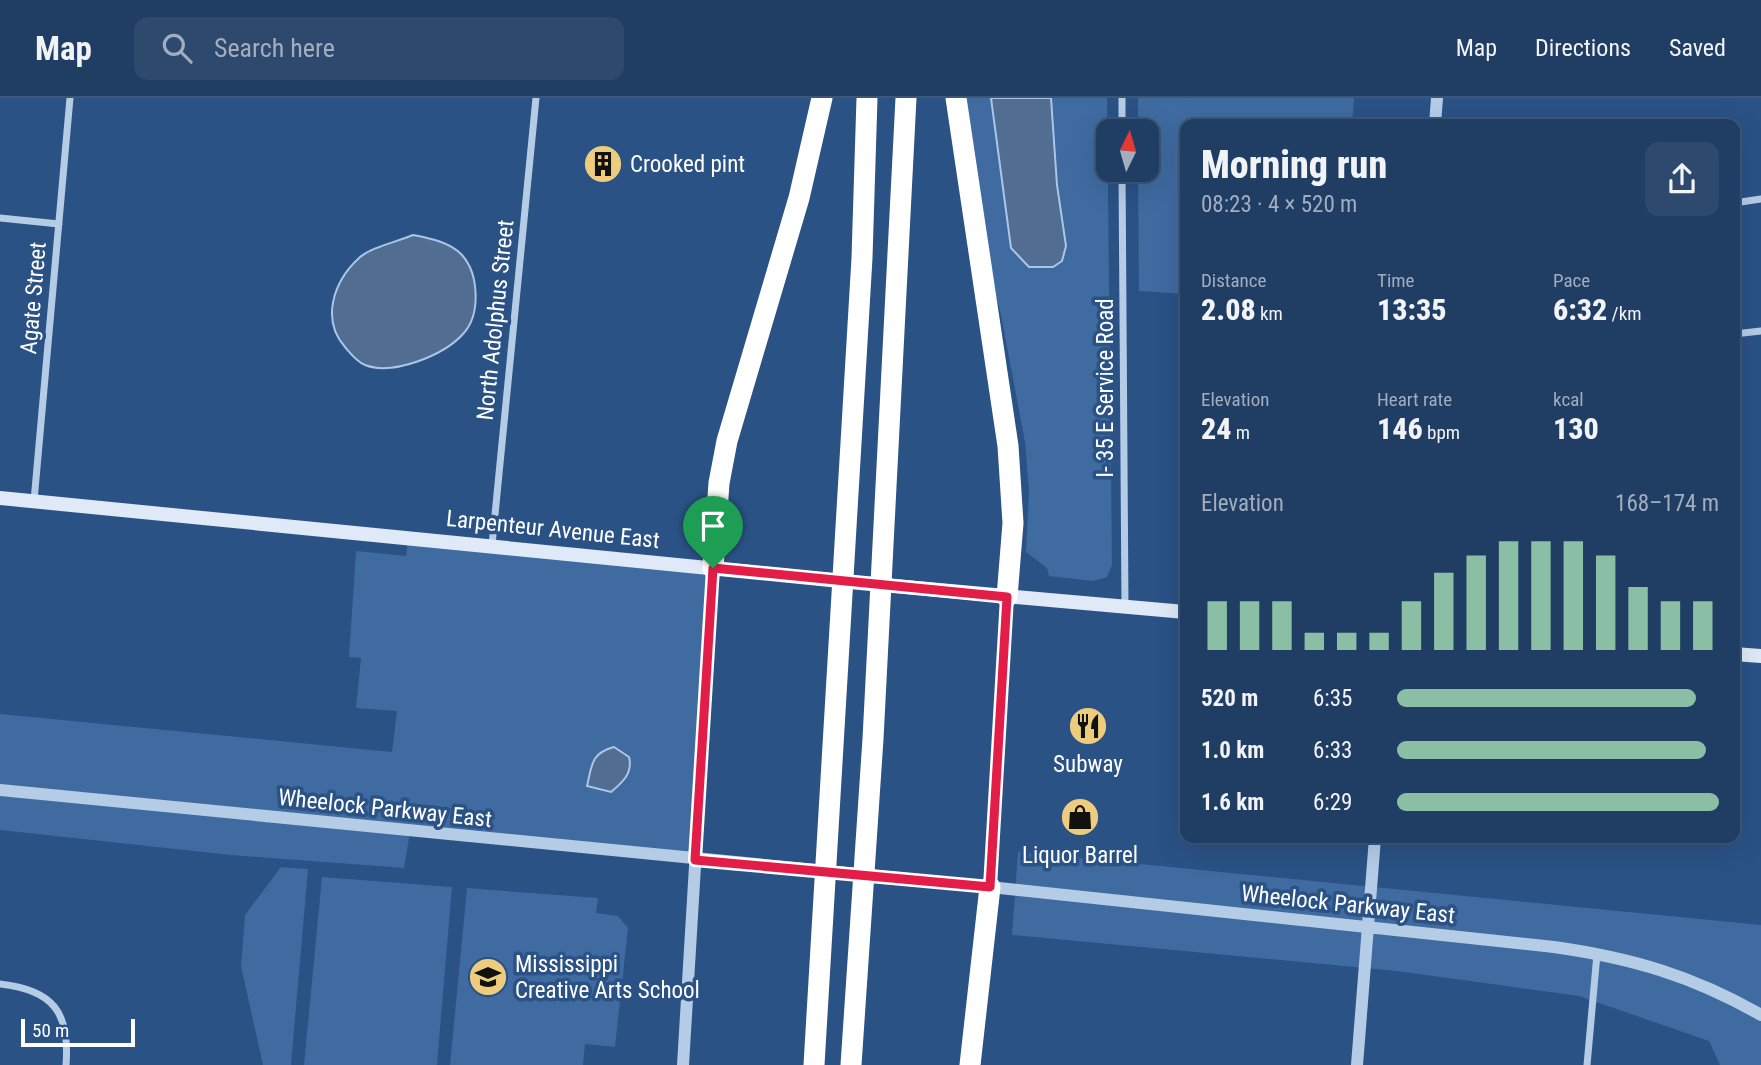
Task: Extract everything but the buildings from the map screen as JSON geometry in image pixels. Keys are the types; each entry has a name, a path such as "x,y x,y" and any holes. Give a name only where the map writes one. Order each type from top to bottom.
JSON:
{"highway":[{"path":"713,568 719,482 727,441 799,198 822,98"},
{"path":"814,1065 860,294 867,98"},
{"path":"852,1065 873,739 906,98"},
{"path":"956,98 1008,446 1013,523 1007,597"},
{"path":"971,1065 990,887"}],"main road":[{"name":"Larpenteur Avenue East","path":"0,498 1180,612"},
{"path":"1740,654 1761,656"}],"street":[{"name":"Agate Street","path":"34,501 70,98"},
{"name":"North Adolphus Street","path":"492,545 536,98"},
{"path":"1122,98 1122,119"},
{"path":"1435,119 1437,98"},
{"name":"I- 35 E Service Road","path":"1122,182 1125,607"},
{"path":"1740,201 1761,199"},
{"path":"0,218 59,224"},
{"path":"1740,333 1761,331"},
{"path":"683,1065 713,568"},
{"path":"990,887 1007,597"},
{"name":"Wheelock Parkway East","path":"0,790 772,868 990,887 1597,953 1681,975 1761,1015"},
{"path":"1357,1065 1375,843"},
{"path":"1587,1065 1597,953"},
{"path":"0,985 34,991 62,1016 66,1028 66,1065"}],"shaded area":[{"path":"965,98 991,98 1012,248 1066,246 1057,185 1051,98 1107,98 1107,119 1096,119 1096,182 1108,182 1112,565 1107,577 1093,581 1049,576 1047,568 1026,552 1029,491 1025,442 1001,315 985,252"},
{"path":"991,98 1051,98 1057,185 1066,246 1062,261 1053,267 1029,267 1011,248"},
{"path":"1138,98 1354,98 1352,119 1180,119 1180,294 1139,291 1138,182 1159,182 1159,119 1138,119"},
{"path":"413,235 445,244 462,255 468,263 475,283 473,316 463,334 431,356 389,368 365,365 345,347 333,325 333,301 337,290 342,278 364,254"},
{"path":"408,537 713,568 695,860 410,832 404,868 231,855 0,830 0,714 392,752 397,711 356,708 361,658 349,657 356,551 406,556"},
{"path":"614,747 629,757 630,768 626,777 611,792 587,786 597,756"},
{"path":"1018,852 1761,925 1761,1065 1720,1065 1709,1041 1579,996 1397,971 1012,935"},
{"path":"281,867 308,869 291,1065 263,1065 241,966 245,915"},
{"path":"322,877 452,887 437,1065 304,1065"},
{"path":"467,888 598,898 596,913 618,916 628,928 615,1047 585,1044 583,1065 450,1065"}],"place":[{"name":"Crooked pint","path":"603,164"},
{"name":"Subway","path":"1088,726"},
{"name":"Liquor Barrel","path":"1080,817"},
{"name":"Mississippi Creative Arts School","path":"488,977"}],"route":[{"path":"713,568 1007,597 990,887 695,860 713,568"}]}
